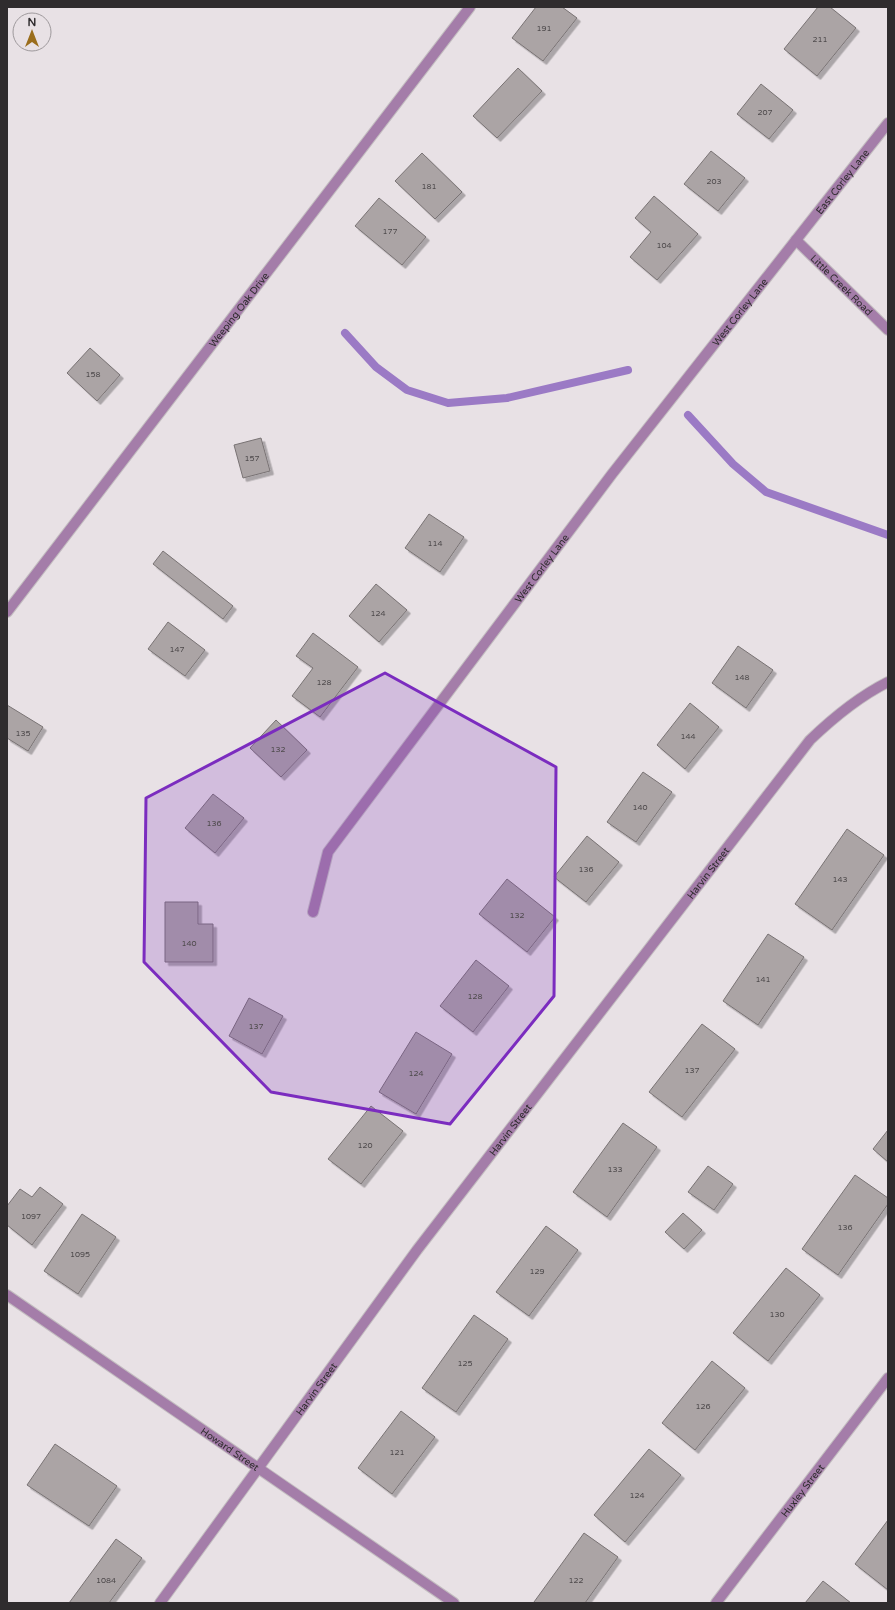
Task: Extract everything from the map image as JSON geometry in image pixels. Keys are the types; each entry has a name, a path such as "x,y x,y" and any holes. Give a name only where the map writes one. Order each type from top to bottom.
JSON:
{"street":[{"name":"Weeping Oak Drive","path":"7,612 470,7"},
{"name":"East Corley Lane","path":"796,240 888,123"},
{"name":"Little Creek Road","path":"796,240 888,330"},
{"name":"West Corley Lane","path":"313,912 328,852 612,474 796,240"},
{"name":"Harvin Street","path":"160,1603 257,1468 418,1250 810,740 841,711 888,682"},
{"name":"Howard Street","path":"7,1295 454,1603"},
{"name":"Huxley Street","path":"716,1603 888,1378"}],"highlighted area":[{"path":"385,673 556,767 554,996 450,1124 271,1092 144,962 146,798"}],"building":[{"path":"536,7 562,7 577,18 543,61 512,38"},
{"path":"818,7 830,7 856,28 817,76 784,49"},
{"path":"518,68 542,91 497,138 473,116"},
{"path":"761,84 793,110 769,139 737,114"},
{"path":"711,151 745,178 718,211 684,184"},
{"path":"422,153 462,192 435,219 395,181"},
{"path":"654,196 698,234 657,280 630,257 651,232 635,218"},
{"path":"379,198 426,237 402,265 355,226"},
{"path":"90,348 120,375 97,401 67,373"},
{"path":"261,438 270,471 243,478 234,445"},
{"path":"429,514 464,537 440,572 405,548"},
{"path":"163,551 233,606 223,619 153,564"},
{"path":"376,584 407,610 379,642 349,616"},
{"path":"168,622 205,650 185,676 148,649"},
{"path":"313,633 358,667 320,717 292,696 313,668 296,656"},
{"path":"738,646 773,670 746,708 712,683"},
{"path":"690,703 719,727 685,769 657,745"},
{"path":"7,705 43,727 28,751 7,738"},
{"path":"276,720 307,750 281,777 250,748"},
{"path":"643,772 672,792 636,842 607,822"},
{"path":"213,794 244,818 215,853 185,828"},
{"path":"847,829 884,855 832,930 795,904"},
{"path":"587,836 619,862 586,902 554,877"},
{"path":"507,879 555,917 527,952 479,914"},
{"path":"165,902 198,902 198,924 213,924 213,962 165,962"},
{"path":"768,934 804,957 758,1025 723,1001"},
{"path":"476,960 509,986 473,1032 440,1006"},
{"path":"249,998 283,1016 262,1054 229,1036"},
{"path":"702,1024 735,1049 682,1117 649,1092"},
{"path":"416,1032 452,1054 416,1114 379,1092"},
{"path":"371,1106 403,1131 361,1184 328,1159"},
{"path":"623,1123 657,1147 607,1217 573,1192"},
{"path":"888,1130 888,1162 873,1149"},
{"path":"708,1166 733,1184 714,1210 688,1192"},
{"path":"855,1175 888,1198 888,1204 838,1275 802,1249"},
{"path":"40,1187 63,1204 32,1245 7,1225 7,1206 20,1189 32,1197"},
{"path":"683,1213 702,1230 684,1249 665,1232"},
{"path":"82,1214 116,1237 78,1294 44,1271"},
{"path":"546,1226 578,1250 529,1316 496,1292"},
{"path":"786,1268 820,1295 768,1361 733,1333"},
{"path":"474,1315 508,1339 456,1412 422,1388"},
{"path":"712,1361 745,1388 695,1450 662,1423"},
{"path":"401,1411 435,1437 392,1494 358,1468"},
{"path":"55,1444 117,1486 89,1526 27,1485"},
{"path":"649,1449 681,1475 625,1542 594,1515"},
{"path":"888,1520 888,1590 855,1564"},
{"path":"584,1533 618,1557 585,1603 535,1603 534,1602"},
{"path":"116,1539 142,1558 109,1603 69,1603"},
{"path":"823,1581 851,1603 805,1603"}],"waterway":[{"path":"345,333 376,367 407,390 448,403 507,398 628,370"},
{"path":"688,415 733,464 766,492 888,535"}]}
